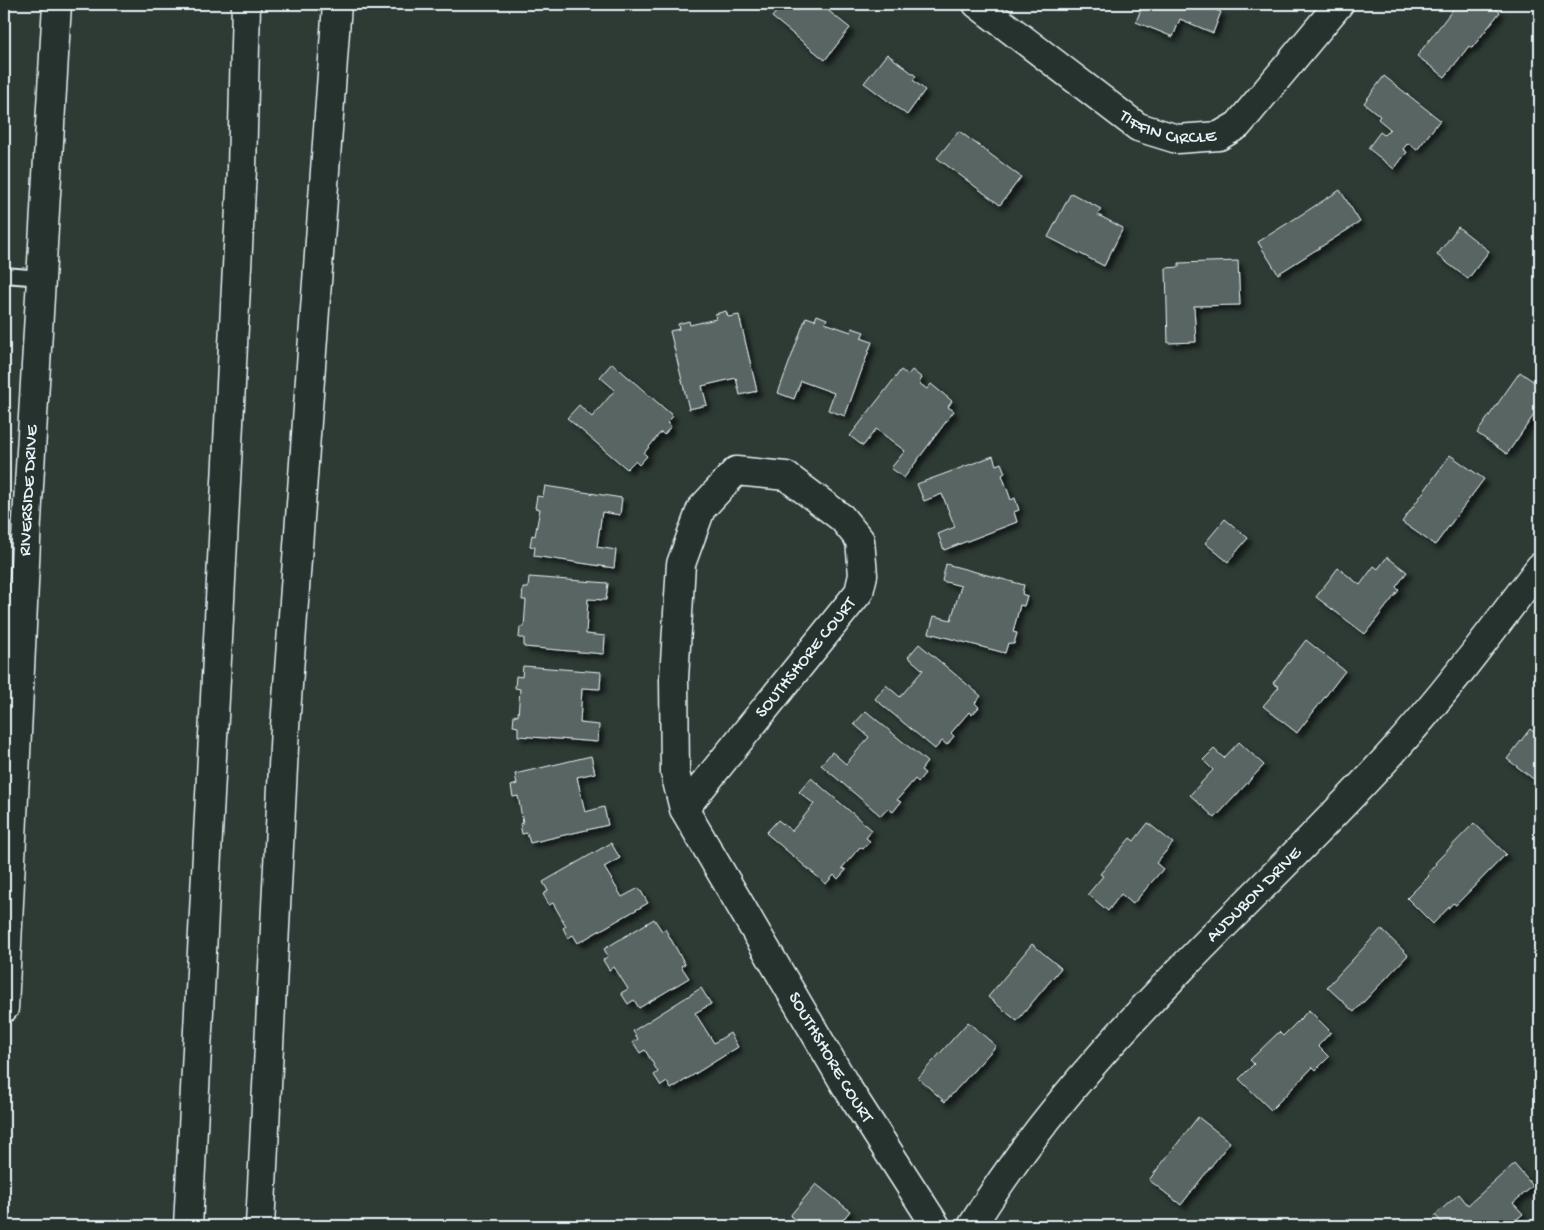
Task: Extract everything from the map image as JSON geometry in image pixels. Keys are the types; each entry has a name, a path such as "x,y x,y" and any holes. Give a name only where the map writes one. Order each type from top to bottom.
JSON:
{"main road":[{"name":"RIVERSIDE DRIVE","path":"4,1008 11,730 42,278 57,4"},
{"path":"188,1226 242,168 246,4"},
{"path":"260,1226 285,727 336,4"},
{"name":"TIFFIN CIRCLE","path":"977,4 1138,127 1177,138 1220,136 1238,125 1339,4"},
{"name":"SOUTHSHORE COURT","path":"684,809 859,592 863,575 860,540 842,518 786,476 736,471 701,509 681,564 674,678 676,773 684,809 846,1086 936,1226"},
{"name":"AUDUBON DRIVE","path":"972,1226 1040,1129 1125,1028 1387,758 1450,685 1540,567"}],"lane":[{"path":"4,275 42,278"}],"building":[{"path":"783,4 820,4 850,28 825,60 772,17"},
{"path":"1143,4 1200,4 1221,12 1213,33 1180,19 1173,37 1136,22"},
{"path":"1457,4 1489,4 1500,12 1472,48 1469,46 1445,77 1417,56"},
{"path":"887,54 916,76 913,80 925,90 907,115 864,83"},
{"path":"1384,76 1440,120 1417,150 1408,143 1403,149 1407,152 1394,169 1368,148 1380,132 1384,135 1390,129 1378,119 1380,116 1364,103"},
{"path":"959,131 1021,177 1000,205 937,158"},
{"path":"1340,190 1360,222 1278,274 1258,242"},
{"path":"1071,193 1101,209 1098,215 1123,228 1104,266 1048,237"},
{"path":"1458,227 1489,251 1468,279 1437,255"},
{"path":"1238,261 1240,305 1194,306 1196,342 1168,343 1166,268 1179,267 1179,263"},
{"path":"726,311 728,317 739,315 757,391 740,395 736,378 702,386 707,405 689,409 670,331 679,329 678,324 689,321 690,325 716,319 715,314"},
{"path":"817,315 827,319 825,323 851,332 852,328 864,332 861,338 872,342 845,416 828,410 834,393 801,381 794,399 778,393 806,317 815,320"},
{"path":"612,363 673,416 667,423 671,426 664,435 661,432 644,453 647,456 639,465 635,461 627,469 567,418 579,405 592,417 615,390 600,377"},
{"path":"901,370 908,375 912,370 922,378 919,383 927,389 931,384 952,401 948,407 954,411 904,478 891,468 905,451 876,429 863,446 850,436"},
{"path":"1520,372 1540,386 1540,406 1507,454 1477,433"},
{"path":"1450,455 1484,479 1435,545 1402,522"},
{"path":"993,456 996,465 1001,463 1005,473 1002,475 1011,500 1015,498 1019,510 1014,512 1017,522 944,550 938,534 955,527 942,494 924,501 917,484"},
{"path":"545,486 622,498 620,515 602,512 597,547 616,550 614,568 534,556 535,547 530,546 532,535 535,536 540,509 535,508 537,496 543,497"},
{"path":"1225,519 1248,538 1228,562 1205,543"},
{"path":"1387,557 1407,572 1396,587 1399,590 1365,634 1316,597 1338,568 1360,585 1374,566 1378,569"},
{"path":"946,564 1024,585 1022,594 1027,596 1024,606 1020,605 1013,632 1017,633 1014,644 1008,643 1005,653 929,633 934,616 951,620 961,586 942,581"},
{"path":"529,577 608,583 606,600 588,599 586,634 605,636 604,654 524,647 524,638 519,638 520,627 524,627 526,600 522,600 523,588 528,588"},
{"path":"1306,640 1345,671 1297,733 1263,706 1279,687 1273,683"},
{"path":"919,644 981,696 975,703 979,707 972,715 969,712 951,733 954,736 947,745 942,741 935,749 875,699 886,685 900,697 923,670 908,657"},
{"path":"523,666 601,672 600,689 582,688 580,723 599,725 598,742 518,736 518,727 513,726 514,715 518,716 520,689 515,688 516,676 522,677"},
{"path":"866,711 927,762 921,770 925,773 918,782 915,779 897,800 901,802 893,812 888,808 881,816 821,765 832,752 846,764 869,737 854,724"},
{"path":"1530,729 1539,736 1540,734 1540,784 1507,759"},
{"path":"1239,742 1264,765 1215,818 1190,795 1213,770 1203,760 1214,749 1224,758"},
{"path":"591,756 595,773 577,777 585,812 604,807 608,825 530,843 527,833 522,834 520,824 523,823 518,796 513,797 511,786 517,784 515,774"},
{"path":"811,778 872,830 866,838 870,841 863,849 860,847 842,868 846,870 838,879 834,875 826,884 766,833 778,820 792,831 814,804 799,792"},
{"path":"1148,823 1173,843 1156,863 1163,869 1133,904 1121,894 1108,911 1088,894 1103,876 1100,874 1130,838 1134,841"},
{"path":"1474,823 1506,854 1456,905 1453,903 1433,924 1407,898 1429,876 1427,874 1435,863"},
{"path":"611,843 620,858 604,867 622,897 639,888 648,903 578,943 573,935 568,938 563,928 566,926 553,903 549,905 543,894 548,891 543,882"},
{"path":"654,919 662,931 665,929 685,964 681,966 689,978 639,1008 634,1000 628,1004 621,993 628,989 614,967 609,970 603,960 608,956 604,949"},
{"path":"1381,929 1408,955 1354,1012 1327,987"},
{"path":"1032,944 1061,968 1017,1021 988,997"},
{"path":"701,988 711,1004 695,1013 714,1043 730,1033 738,1047 671,1089 667,1082 661,1086 654,1075 658,1072 645,1050 640,1053 633,1042 638,1039 633,1031"},
{"path":"1309,1010 1331,1032 1318,1046 1329,1057 1316,1070 1313,1067 1271,1110 1239,1079 1254,1064 1250,1060 1279,1032 1283,1036"},
{"path":"968,1022 996,1046 945,1102 918,1078"},
{"path":"1198,1117 1230,1142 1181,1205 1149,1180"},
{"path":"1514,1164 1533,1186 1513,1203 1523,1214 1509,1226 1445,1226 1435,1215 1459,1194 1468,1205"},
{"path":"816,1184 850,1211 838,1226 789,1226 794,1219 790,1216"}]}
